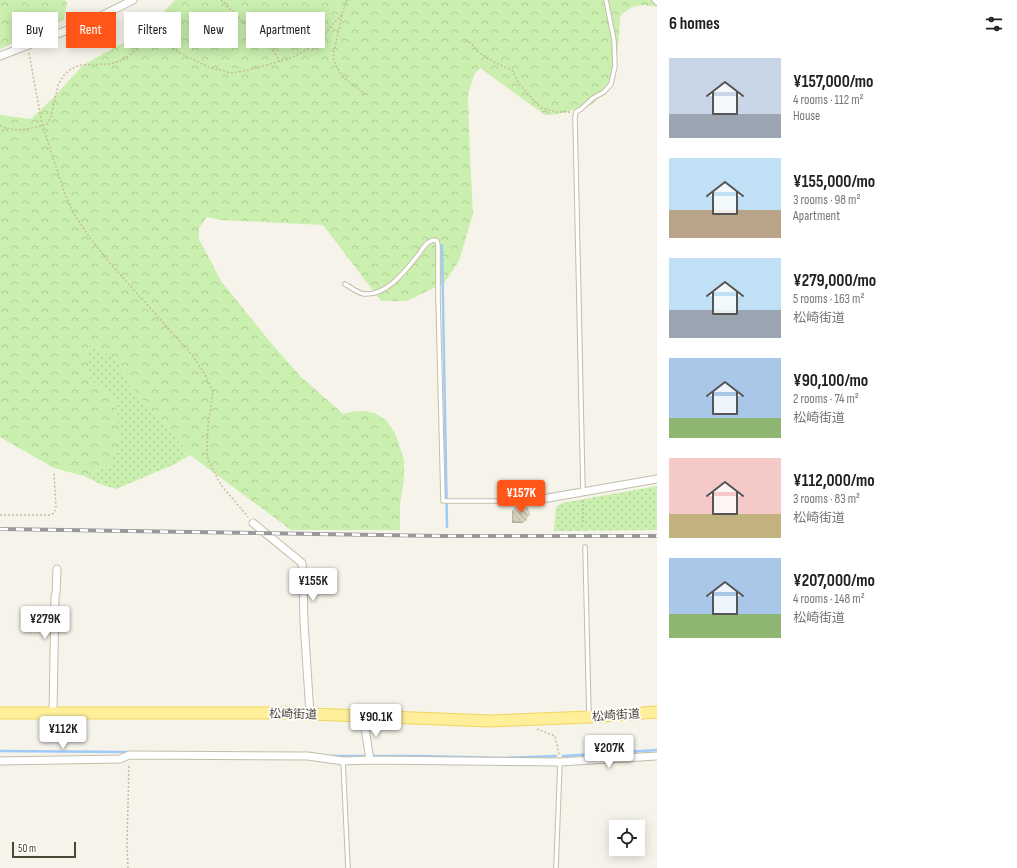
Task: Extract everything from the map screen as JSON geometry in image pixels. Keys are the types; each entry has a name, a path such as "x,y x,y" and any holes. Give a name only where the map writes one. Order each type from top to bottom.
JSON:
{"main road":[{"name":"松崎街道","path":"0,712 310,714 490,721 589,717 657,712"}],"street":[{"path":"58,34 91,21 133,0"},
{"path":"0,56 20,48"},
{"path":"511,501 542,499 657,479"},
{"path":"253,523 302,563 310,714"},
{"path":"53,713 55,596 57,569"},
{"path":"364,716 370,760"},
{"path":"0,761 120,759 129,755 308,756 343,761 560,762 657,756"}],"lane":[{"path":"583,492 575,125 576,112 592,98 604,92 611,84 614,66 614,40 606,0"},
{"path":"654,0 657,3"},
{"path":"345,284 363,294 381,291 394,282 406,270 426,244 432,240 436,242 438,245 443,501 511,501"},
{"path":"585,547 589,717"},
{"path":"343,761 348,868"},
{"path":"556,868 560,762"}],"path":[{"path":"222,0 273,50 280,62"},
{"path":"346,0 333,57 337,68 343,77 366,95"},
{"path":"0,125 6,129 18,130 30,129 47,124 51,117 58,85 64,75 71,69 80,65 110,64 120,61 129,56 143,44 159,42 208,67 231,73 250,70 291,58 316,44 342,14"},
{"path":"465,41 471,43 478,52 494,62 512,70 520,85 542,108 557,112 576,112"},
{"path":"29,48 42,124 65,194 74,214 90,238 109,262 192,355 204,373 213,391 208,427 208,460 221,485 253,523"},
{"path":"0,515 53,514 56,507 54,472"},
{"path":"583,492 583,523"},
{"path":"524,720 527,725 555,736 560,762"},
{"path":"128,868 127,845 129,755"}],"green space":[{"path":"0,0 65,0 67,3 64,20 58,23 58,12 12,12 12,44 0,49"},
{"path":"175,0 657,0 657,7 641,5 629,9 620,16 619,39 611,86 591,105 558,114 545,115 480,68 474,75 468,95 473,214 459,261 444,283 407,301 381,301 323,225 221,220 207,217 199,228 199,239 221,281 300,376 343,414 364,411 375,413 387,421 396,435 404,460 404,478 400,504 400,530 291,530 190,455 128,383 119,363 93,344 87,348 90,379 115,401 121,442 109,465 84,476 54,468 0,437 0,115 31,119 53,98 83,65 124,43 124,48 181,48 181,12 163,12"},
{"path":"93,344 119,363 128,383 190,455 173,465 116,489 100,484 84,476 109,465 115,401 90,379 87,348"},
{"path":"657,486 657,530 554,531 556,507 562,503"}],"building":[{"path":"515,507 528,508 529,516 527,516 526,521 514,520"}],"waterway":[{"path":"442,245 447,527"},
{"path":"563,756 657,750"},
{"path":"0,751 128,752"},
{"path":"329,756 364,756"},
{"path":"373,756 503,758 556,756"}],"railway":[{"path":"0,529 442,536 657,536"}]}
